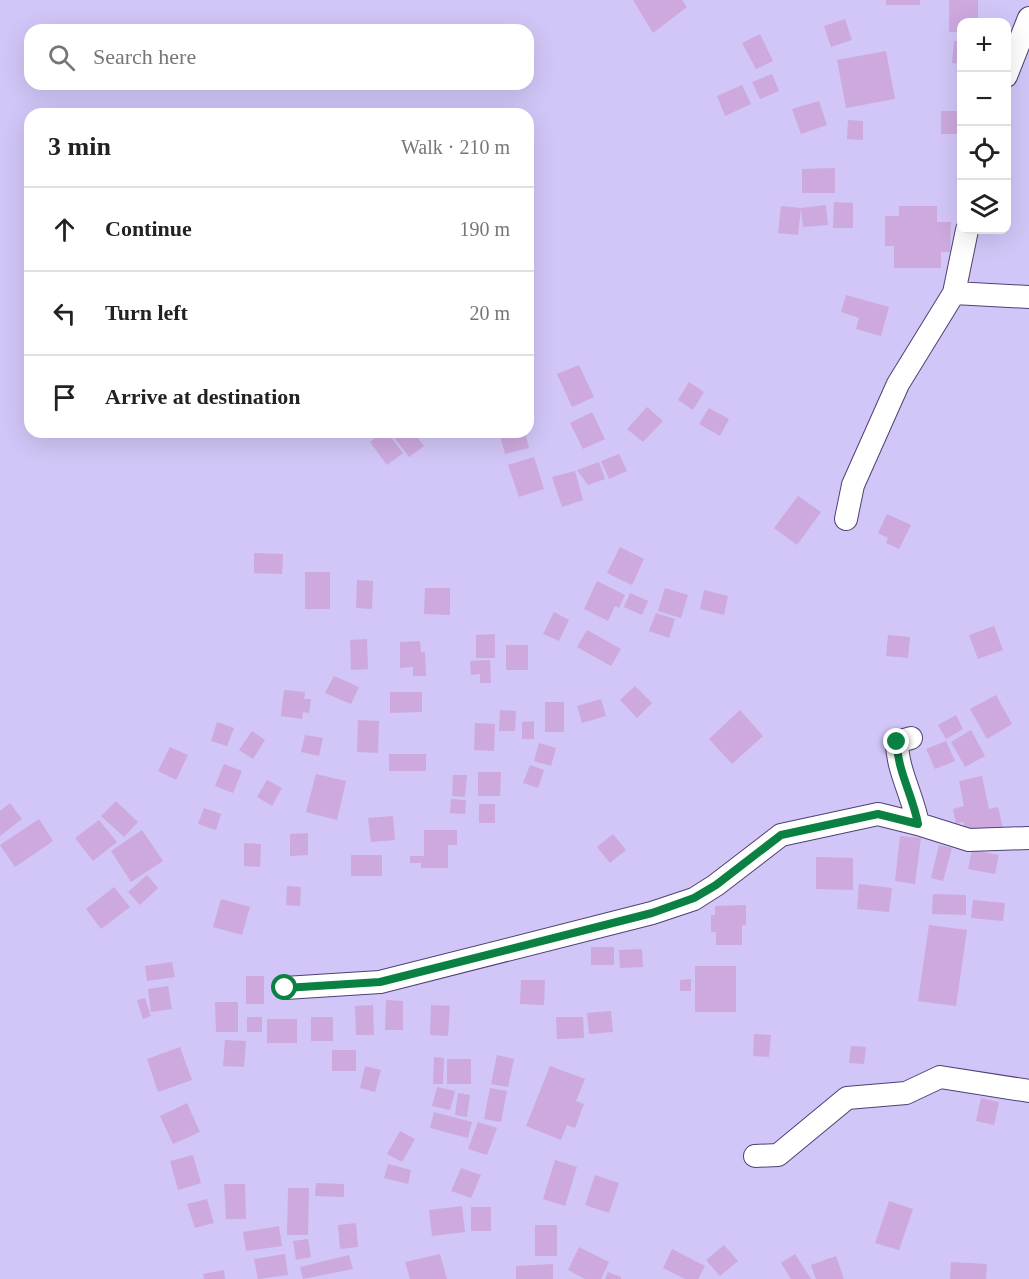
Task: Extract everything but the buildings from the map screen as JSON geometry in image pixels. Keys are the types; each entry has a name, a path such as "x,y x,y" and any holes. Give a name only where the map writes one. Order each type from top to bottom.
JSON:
{"street":[{"path":"1008,72 1029,18"},
{"path":"846,519 853,485 898,384 954,292 966,234"},
{"path":"954,292 1029,297"},
{"path":"910,738 897,742 897,757 915,803 918,824"},
{"path":"285,988 380,982 652,913 694,898 716,885 781,835 878,814 969,840 1029,838"},
{"path":"755,1156 778,1155 847,1098 906,1093 940,1077 1029,1091"}],"route":[{"path":"285,988 380,982 652,913 694,898 716,885 781,835 878,814 918,824 915,803 897,757 897,742"}]}
